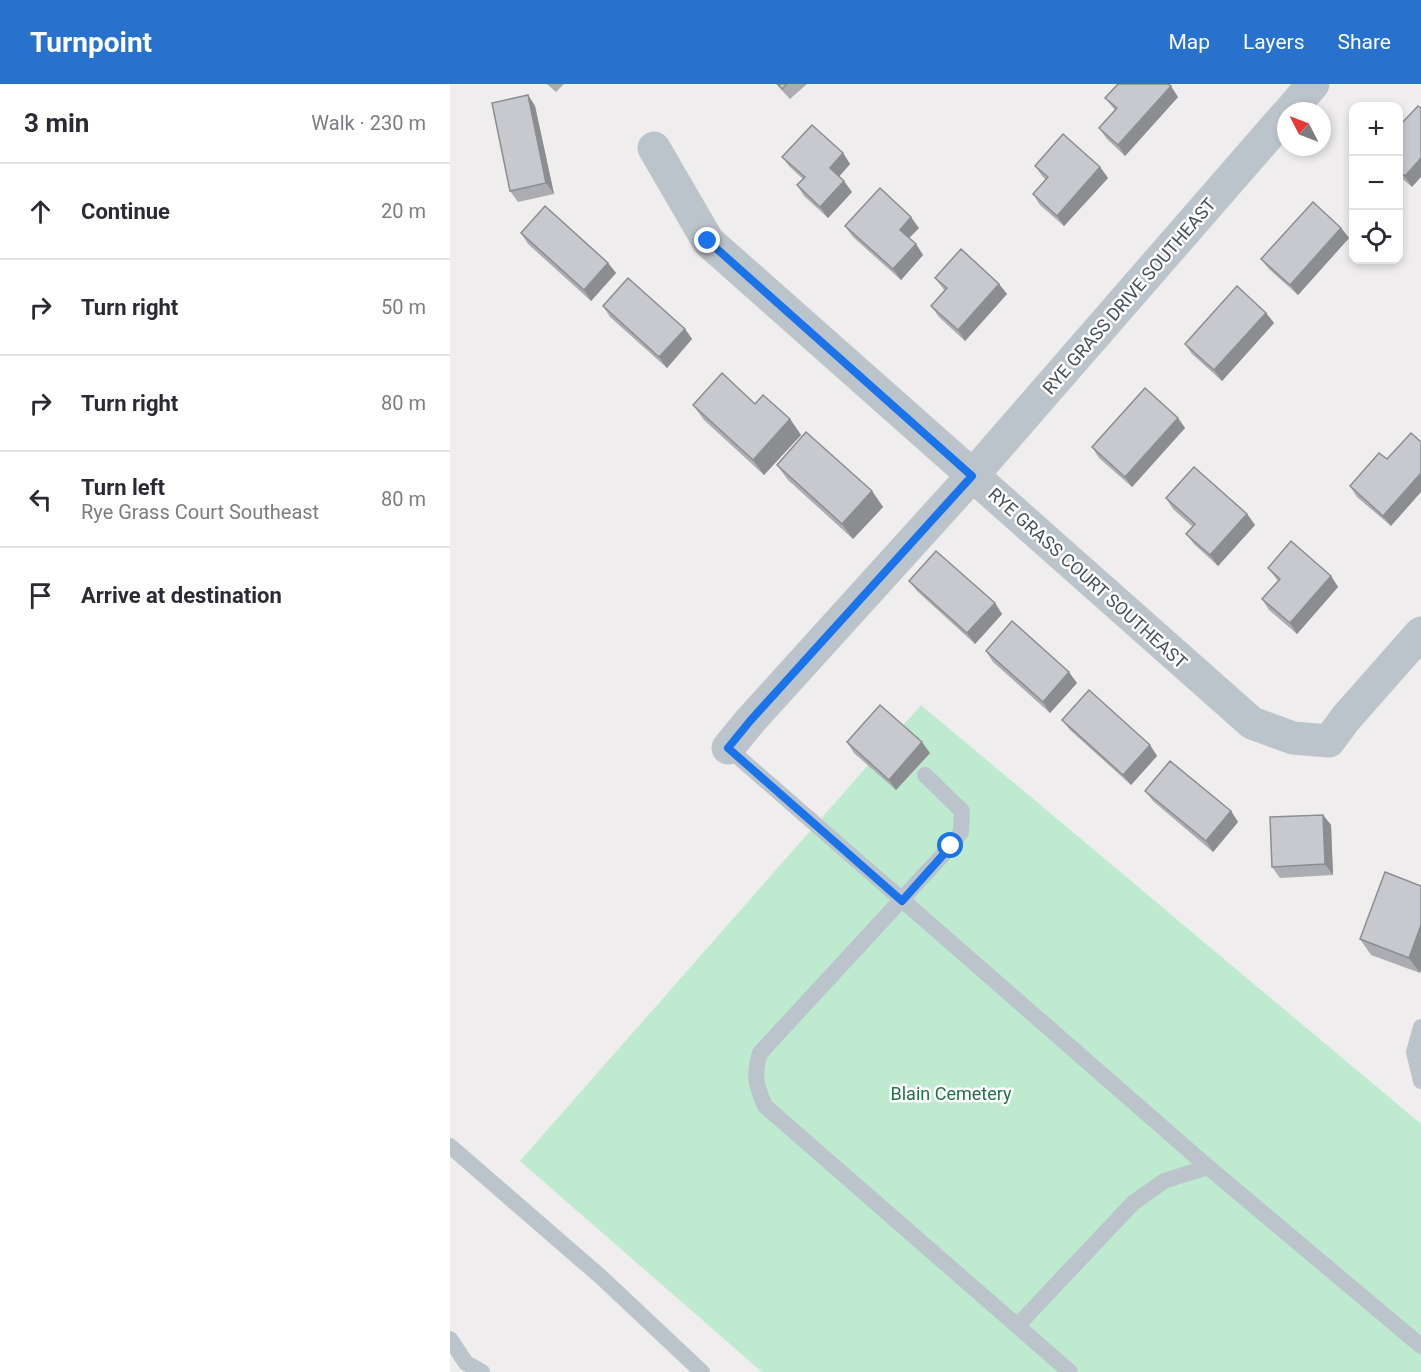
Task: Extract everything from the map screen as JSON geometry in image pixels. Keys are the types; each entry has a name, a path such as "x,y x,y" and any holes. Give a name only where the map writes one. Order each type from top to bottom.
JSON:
{"street":[{"path":"1298,102 1313,84"},
{"name":"RYE GRASS DRIVE SOUTHEAST","path":"728,748 972,476 1277,126"},
{"name":"RYE GRASS COURT SOUTHEAST","path":"654,148 708,241 1252,723 1293,738 1329,741 1346,718 1421,633"}],"lane":[{"path":"728,748 1208,1167 1421,1346"},
{"path":"925,775 962,811 961,832 902,901 760,1053 755,1070 756,1086 765,1106 1070,1372"},
{"path":"1421,1027 1414,1052 1421,1081"},
{"path":"450,1146 600,1277 702,1372"},
{"path":"1017,1326 1133,1203 1164,1181 1208,1167"},
{"path":"450,1339 466,1364 482,1372"}],"green space":[{"name":"Blain Cemetery","path":"921,705 1421,1124 1421,1372 762,1372 520,1161"}],"building":[{"path":"1118,84 1168,84 1171,86 1118,145 1099,128 1117,108 1105,98"},
{"path":"528,95 546,183 510,191 492,103"},
{"path":"1418,106 1421,108 1421,158 1405,176 1403,175 1403,122"},
{"path":"812,125 843,153 830,168 844,181 820,207 797,185 805,177 782,157"},
{"path":"1063,134 1100,167 1057,216 1033,194 1048,177 1035,166"},
{"path":"880,188 911,217 900,230 916,244 893,269 845,226"},
{"path":"1313,202 1341,228 1290,285 1261,259"},
{"path":"545,206 608,263 584,290 521,233"},
{"path":"961,249 999,284 958,330 931,306 947,288 935,278"},
{"path":"628,278 685,329 659,357 603,306"},
{"path":"1237,286 1266,313 1214,370 1185,344"},
{"path":"722,373 755,404 763,395 790,419 753,460 693,405"},
{"path":"1145,388 1178,418 1125,477 1092,447"},
{"path":"806,432 872,491 842,524 777,465"},
{"path":"1411,433 1421,442 1421,473 1383,516 1350,486 1379,453 1387,459"},
{"path":"1194,467 1247,514 1210,555 1186,534 1195,524 1166,498"},
{"path":"1291,541 1331,576 1290,623 1262,599 1280,579 1268,568"},
{"path":"936,551 995,603 967,633 909,581"},
{"path":"1012,621 1069,672 1043,702 986,651"},
{"path":"1089,690 1150,745 1123,775 1062,720"},
{"path":"880,705 922,742 889,780 847,742"},
{"path":"1170,761 1231,811 1206,841 1145,791"},
{"path":"1323,815 1325,864 1272,867 1270,817"},
{"path":"1385,872 1421,886 1421,925 1409,958 1360,939"}],"route":[{"path":"708,241 972,476 728,748 902,901 951,846"}]}
